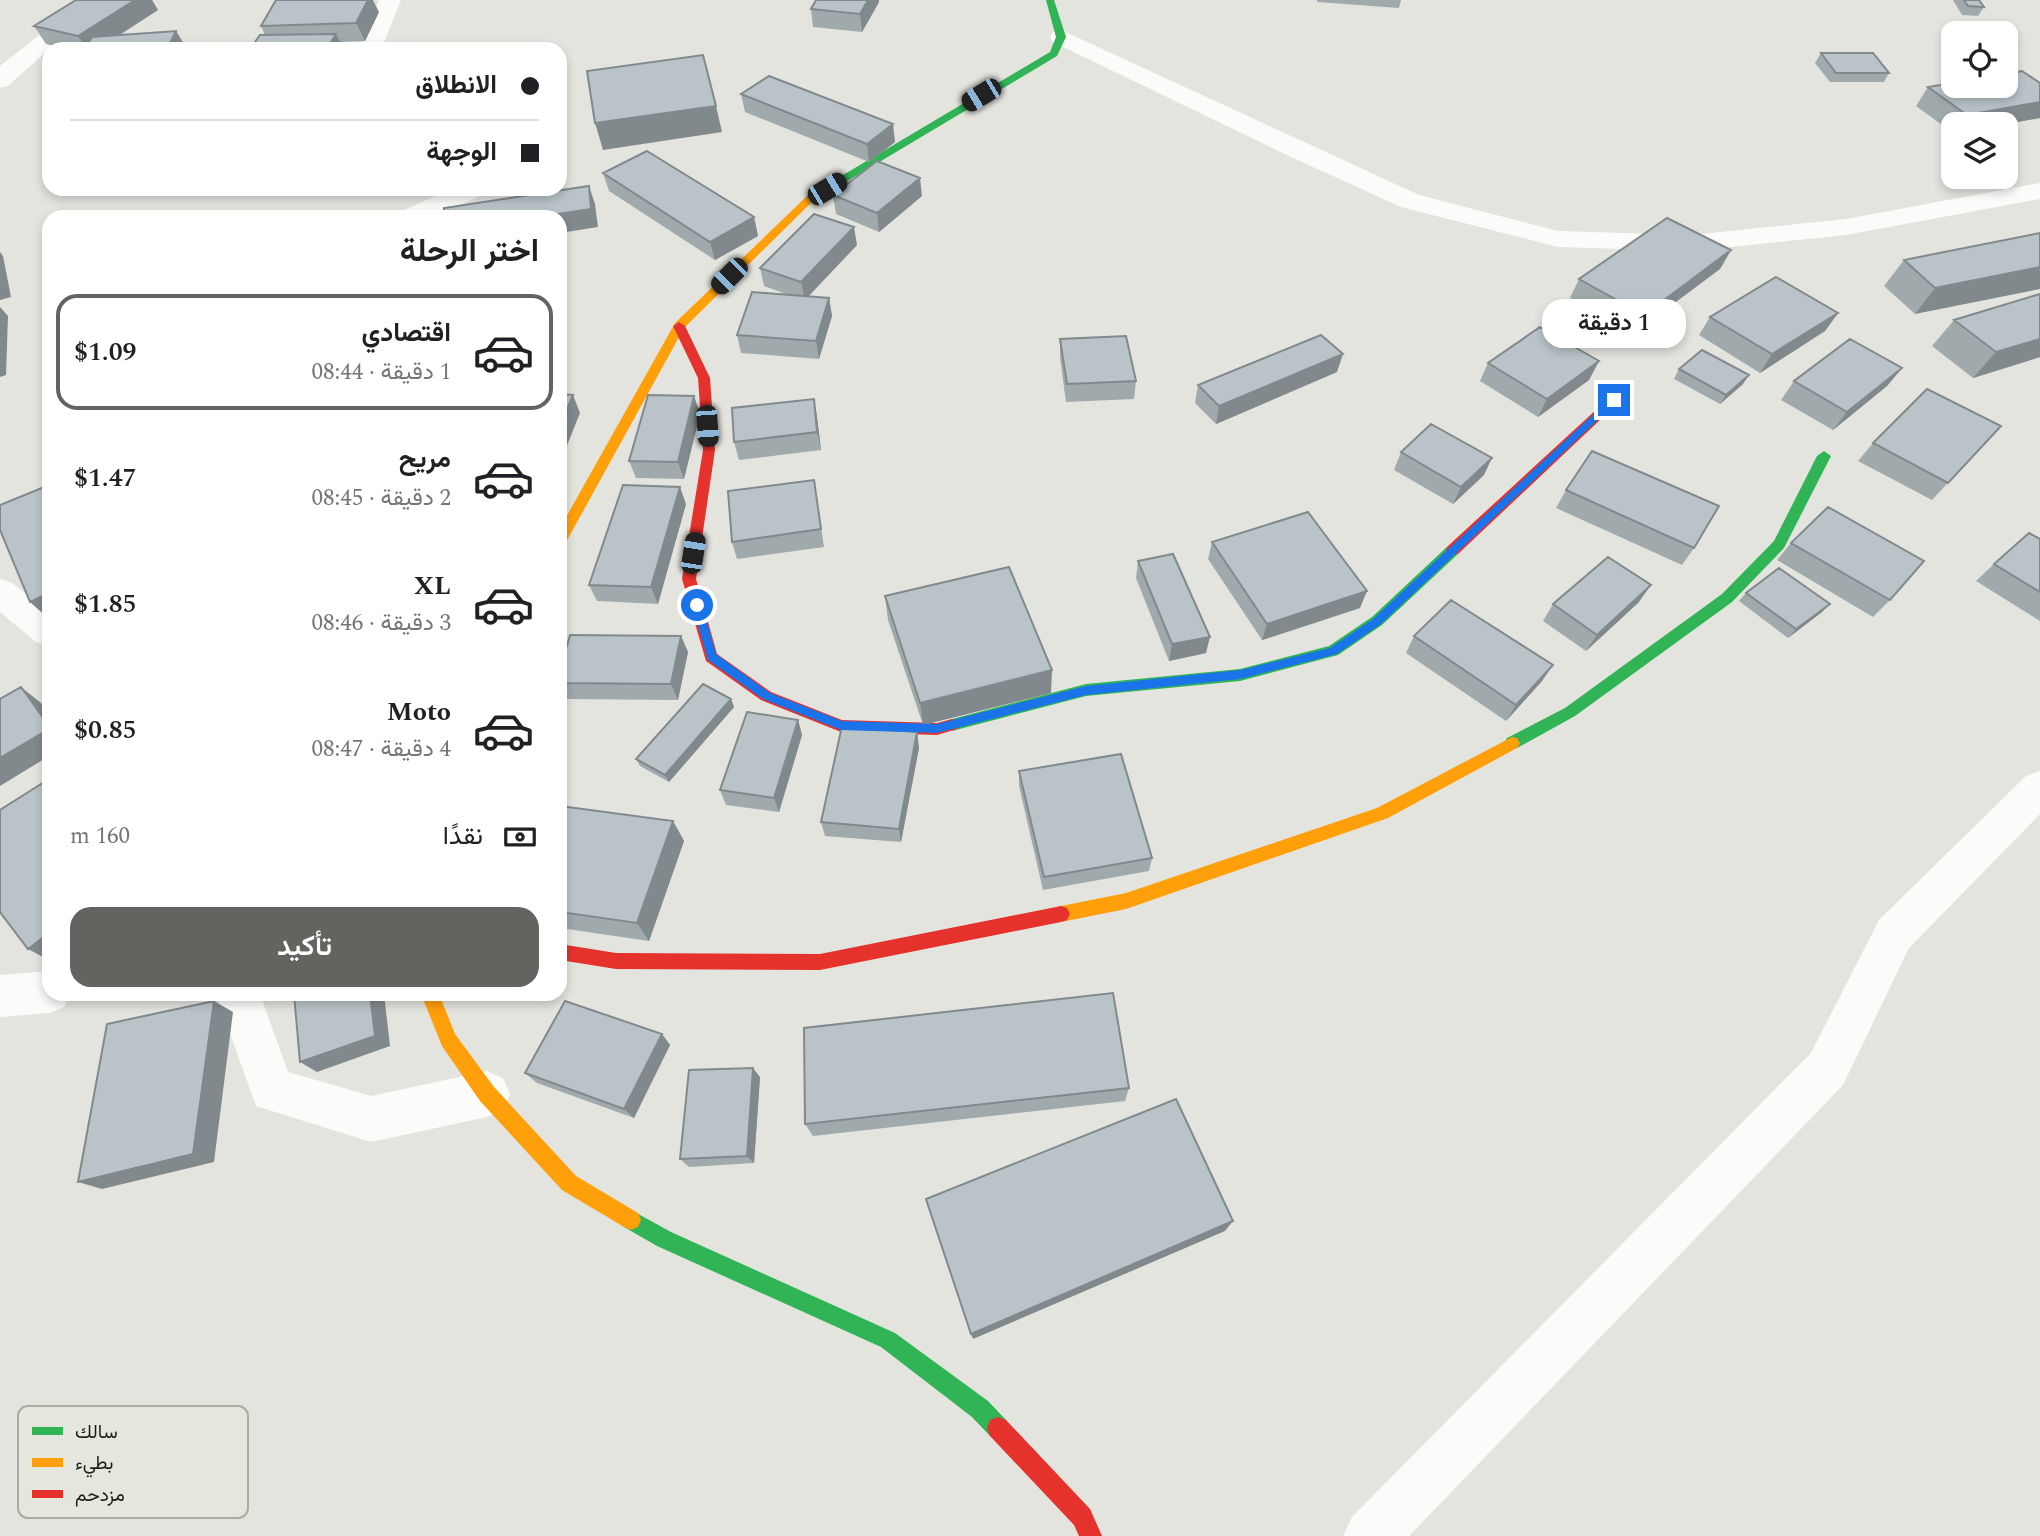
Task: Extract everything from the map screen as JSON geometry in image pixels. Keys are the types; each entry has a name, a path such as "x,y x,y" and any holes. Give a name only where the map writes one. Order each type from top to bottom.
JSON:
{"street":[{"path":"45,42 108,0"},
{"path":"373,42 390,0"},
{"path":"567,527 679,326 805,202 1054,54 1060,37 1050,0"},
{"path":"1060,37 1298,151 1410,201 1558,239 1692,243 1846,227 2040,191"},
{"path":"0,81 7,72 42,44"},
{"path":"426,210 458,196"},
{"path":"679,326 704,378 709,450 690,579 712,657 766,696 841,726 937,729 1086,690 1240,675 1333,651 1377,621 1614,400"},
{"path":"567,953 616,961 820,961 1126,901 1382,813 1570,712 1727,598 1779,544 1824,456"},
{"path":"0,592 42,626"},
{"path":"1371,1536 1826,1069 1894,934 2040,789"},
{"path":"0,996 42,993"},
{"path":"240,1001 272,1090 371,1119 487,1094"},
{"path":"433,1001 448,1040 487,1094 569,1182 663,1239 888,1340 980,1409 1082,1517 1091,1536"}],"building":[{"path":"76,0 135,0 78,36 34,26"},
{"path":"276,0 368,0 356,23 261,26"},
{"path":"816,0 868,0 860,14 811,9"},
{"path":"1964,0 1979,0 1984,7 1968,6"},
{"path":"176,31 170,42 89,42 92,37"},
{"path":"336,34 331,42 255,42 260,35"},
{"path":"1821,53 1873,53 1889,73 1836,73"},
{"path":"703,55 716,106 595,123 587,71"},
{"path":"2022,71 2040,83 2040,102 1984,112 1963,112 1943,98 2018,98 2018,72"},
{"path":"769,76 893,124 867,144 741,94"},
{"path":"1941,85 1941,96 1928,87"},
{"path":"647,151 754,217 710,242 603,173"},
{"path":"877,161 920,178 877,213 833,195"},
{"path":"589,186 591,209 567,213 567,210 444,210 523,196 567,196 567,189"},
{"path":"814,214 854,227 801,282 760,268"},
{"path":"1667,218 1731,250 1644,315 1579,279"},
{"path":"2040,233 2040,267 1935,288 1904,260"},
{"path":"1776,277 1838,313 1772,354 1710,317"},
{"path":"752,292 829,298 816,341 737,335"},
{"path":"2040,294 2040,339 1996,352 1954,320"},
{"path":"1540,327 1599,361 1547,399 1488,363"},
{"path":"1321,335 1343,354 1219,406 1198,385"},
{"path":"1126,336 1136,381 1067,384 1060,339"},
{"path":"1850,339 1902,368 1847,412 1794,381"},
{"path":"1702,350 1749,375 1726,395 1679,369"},
{"path":"1927,389 2001,426 1948,483 1873,443"},
{"path":"567,395 573,395 567,409"},
{"path":"648,395 694,396 678,462 629,461"},
{"path":"814,399 817,432 734,442 732,408"},
{"path":"1431,424 1492,458 1461,487 1401,452"},
{"path":"1592,451 1719,506 1694,548 1566,490"},
{"path":"814,480 821,529 732,542 728,491"},
{"path":"623,485 680,487 651,587 589,585"},
{"path":"42,488 42,596 30,602 0,530 0,505"},
{"path":"1828,507 1924,561 1890,600 1791,543"},
{"path":"1308,512 1367,591 1267,624 1212,542"},
{"path":"2029,533 2040,539 2040,592 1994,564"},
{"path":"1173,554 1210,637 1172,644 1138,561"},
{"path":"1608,557 1651,585 1597,635 1553,604"},
{"path":"1009,567 1052,670 920,703 885,596"},
{"path":"1779,568 1830,604 1796,629 1746,593"},
{"path":"1451,600 1553,665 1516,705 1414,636"},
{"path":"570,635 681,636 671,684 567,683 567,646"},
{"path":"703,684 731,699 665,775 636,759"},
{"path":"21,687 42,716 42,733 0,758 0,699"},
{"path":"747,712 798,720 774,798 720,790"},
{"path":"842,726 917,732 899,829 821,822"},
{"path":"1121,754 1152,858 1044,877 1019,771"},
{"path":"42,783 42,938 28,949 0,912 0,810"},
{"path":"567,807 673,821 637,923 567,913"},
{"path":"1113,993 1129,1088 805,1124 804,1028"},
{"path":"214,1001 193,1154 78,1182 107,1024"},
{"path":"295,1001 371,1001 375,1036 300,1062"},
{"path":"565,1001 662,1034 624,1109 525,1073"},
{"path":"753,1068 747,1156 680,1159 689,1070"},
{"path":"1176,1099 1233,1221 971,1334 926,1199"}],"traffic: fast":[{"path":"810,199 1054,54 1061,37 1050,0"},
{"path":"1512,743 1570,712 1727,598 1779,544 1824,456"},
{"path":"952,725 1086,690 1240,675 1333,651 1377,621 1453,550"},
{"path":"631,1220 664,1239 888,1340 980,1409 998,1428"}],"traffic: slow":[{"path":"567,527 679,326 810,199"},
{"path":"1061,914 1126,901 1382,813 1512,743"},
{"path":"433,1001 448,1040 487,1094 569,1183 631,1220"}],"traffic: jam":[{"path":"679,326 704,378 709,450 689,579 711,657 766,696 841,726 937,729 952,725"},
{"path":"1453,550 1614,400"},
{"path":"567,953 616,961 820,962 1061,914"},
{"path":"998,1428 1082,1517 1091,1536"}],"route":[{"path":"697,605 712,657 766,696 841,726 937,729 1086,690 1240,675 1333,651 1377,621 1614,400"}]}
